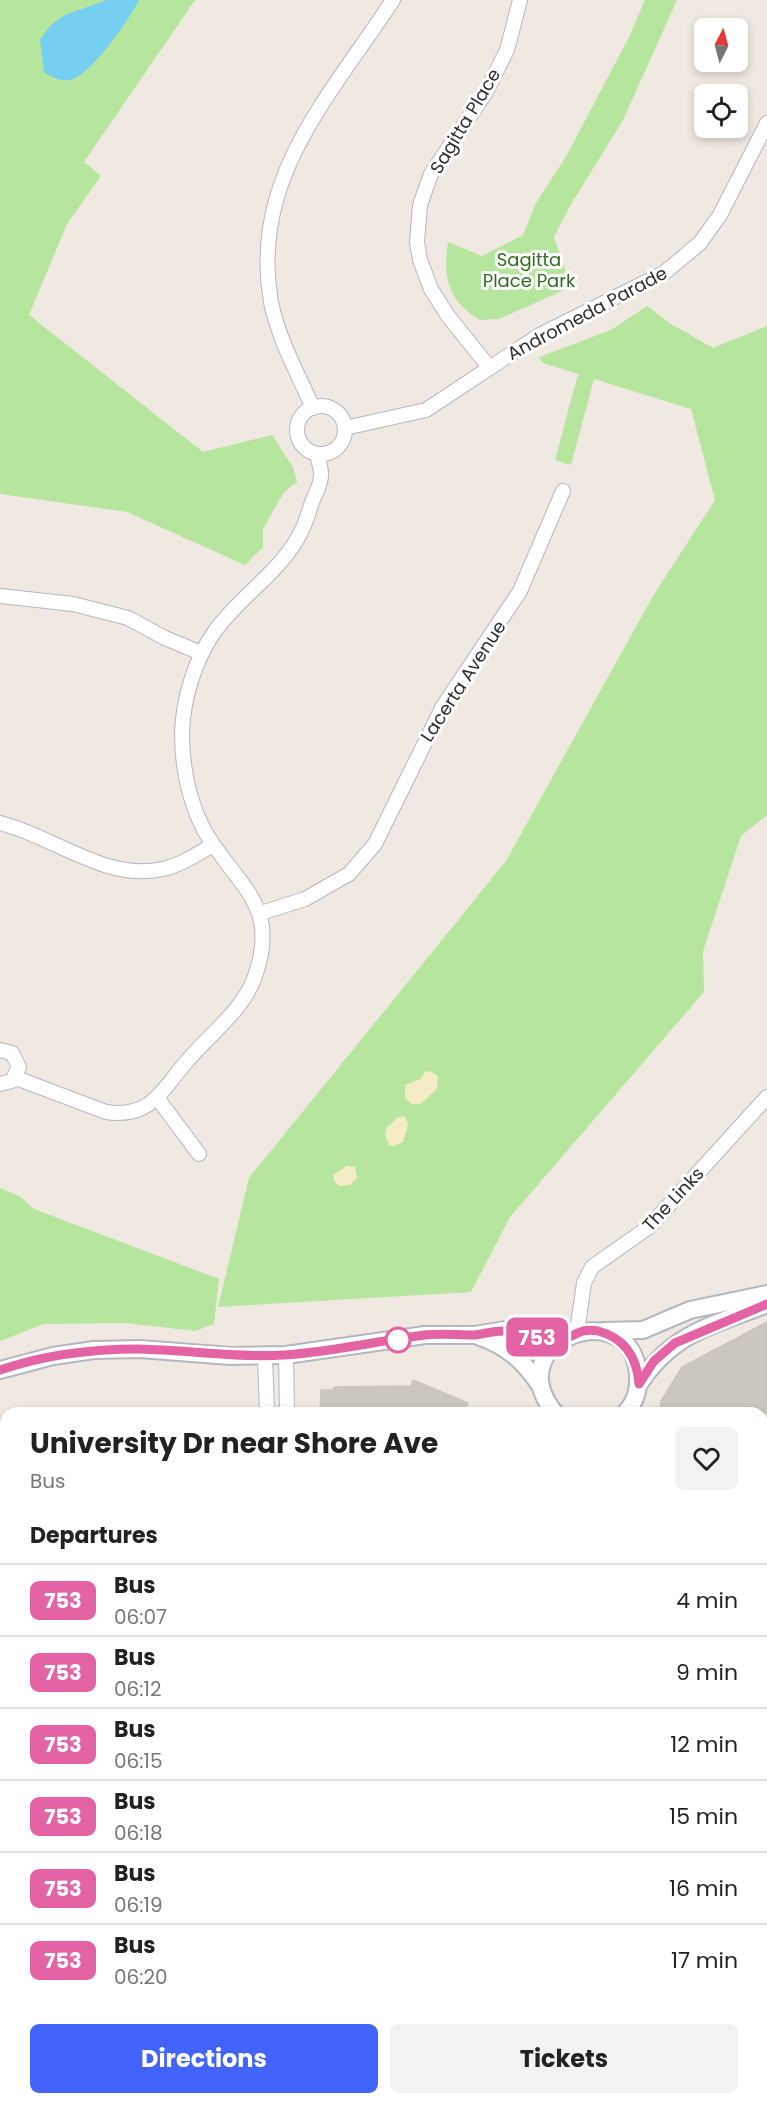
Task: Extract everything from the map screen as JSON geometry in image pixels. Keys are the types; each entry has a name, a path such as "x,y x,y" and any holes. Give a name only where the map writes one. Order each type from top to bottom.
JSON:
{"street":[{"path":"314,408 281,333 272,303 268,256 269,225 276,194 301,135 393,0"},
{"name":"Sagitta Place","path":"489,367 448,316 431,289 420,260 417,242 420,205 431,174 486,92 516,21 520,0"},
{"name":"Andromeda Parade","path":"345,428 426,410 538,336 634,289 680,261 700,243 720,215 767,123"},
{"path":"321,406 334,410 344,421 342,442 338,448 325,454 317,454 303,447 297,432 301,417 314,408 321,406"},
{"path":"16,1078 75,1101 119,1114 144,1107 158,1099 186,1062 240,1002 254,980 262,942 261,914 248,888 213,845 193,802 182,747 186,704 201,653 215,630 274,568 300,533 321,477 317,454"},
{"name":"Lacerta Avenue","path":"261,914 305,899 349,874 375,844 442,708 520,591 563,491"},
{"path":"0,596 74,604 128,618 165,638 201,653"},
{"path":"0,822 19,827 97,862 123,870 143,872 165,869 213,845"},
{"path":"0,1050 12,1053 19,1061 16,1078 6,1084 0,1084"},
{"name":"The Links","path":"577,1332 584,1283 592,1267 649,1227 767,1097"},
{"path":"158,1099 199,1154"},
{"path":"541,1388 544,1361 560,1340 577,1332 643,1330 690,1310 767,1294"},
{"path":"629,1407 639,1384 654,1361 675,1343 767,1304"},
{"path":"0,1370 53,1356 94,1350 140,1349 230,1356 286,1355 425,1335 475,1335 505,1330 560,1340"},
{"path":"597,1331 611,1335 633,1355 638,1369 639,1384"},
{"path":"475,1335 498,1343 520,1360 541,1388 550,1407"},
{"path":"286,1355 287,1407"},
{"path":"265,1356 267,1407"}],"green space":[{"path":"0,0 195,0 84,162 101,176 67,224 29,315 203,452 272,435 293,467 297,482 284,492 263,529 263,547 245,565 127,512 0,494"},
{"name":"Sagitta Place Park","path":"645,0 677,0 623,120 570,206 554,237 571,287 499,319 480,320 460,304 450,287 446,266 448,242 482,256 523,235 536,203 567,155 629,37"},
{"path":"647,306 671,324 713,348 767,326 767,815 741,836 703,951 704,992 510,1217 471,1292 218,1307 249,1178 506,861 653,596 715,500 691,409 594,379 571,465 555,460 578,374 543,363 539,357 611,330"},
{"path":"0,1188 21,1197 34,1209 219,1279 214,1324 195,1331 126,1323 44,1324 0,1341"}],"sand":[{"path":"430,1071 438,1076 437,1089 421,1104 411,1104 405,1098 405,1085 421,1079 425,1072"},
{"path":"405,1116 408,1125 403,1142 394,1146 389,1145 385,1134 387,1127 398,1117"},
{"path":"347,1166 355,1167 357,1178 350,1185 339,1186 334,1181 334,1174"}],"water":[{"path":"107,0 139,0 109,46 88,69 70,80 53,77 44,72 40,40 50,26 65,15"}],"building":[{"path":"767,1322 767,1407 660,1407 661,1401 682,1367"},
{"path":"413,1380 468,1403 466,1407 320,1407 321,1390 332,1390 335,1387 411,1386"}],"bus line":[{"name":"753","path":"0,1370 53,1356 94,1350 140,1349 230,1356 265,1356 323,1351 425,1335 475,1335 505,1330 560,1340 568,1335 587,1330 611,1335 623,1344 633,1355 638,1369 639,1384 654,1361 675,1343 700,1330 767,1304"}]}
